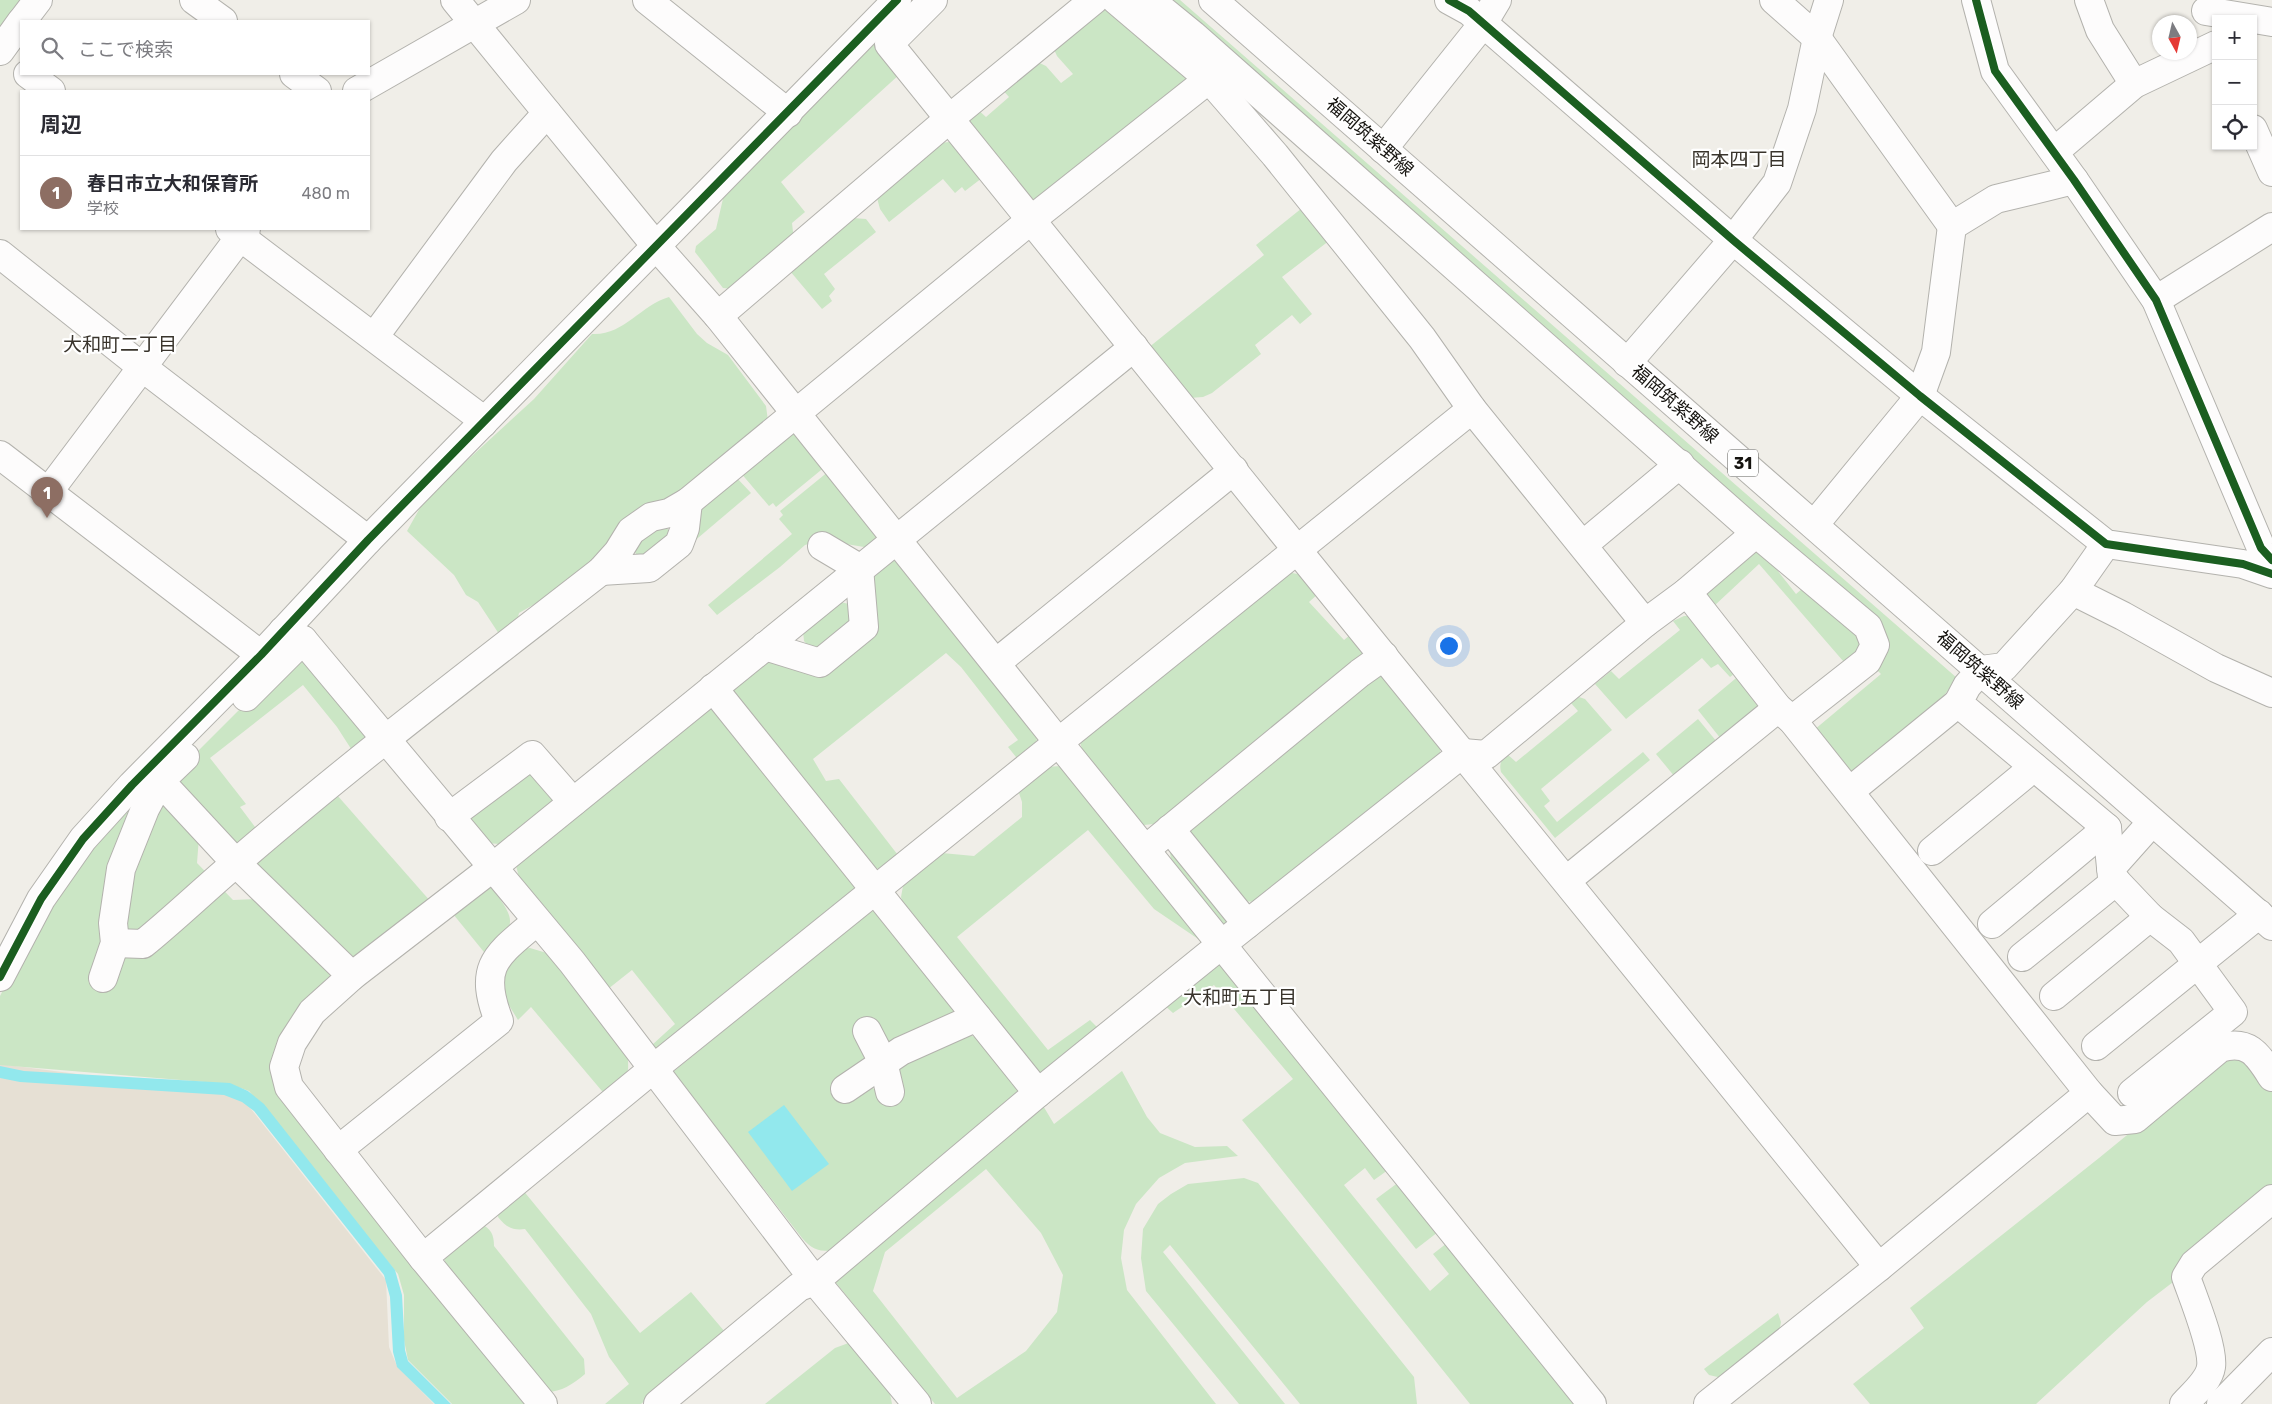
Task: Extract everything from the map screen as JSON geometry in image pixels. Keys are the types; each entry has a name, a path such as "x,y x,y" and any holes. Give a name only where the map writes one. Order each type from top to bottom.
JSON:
{"street":[{"path":"23,20 38,0"},
{"path":"194,0 222,20"},
{"path":"455,0 656,246 718,316 1059,743 1592,1404"},
{"path":"359,90 476,25 516,0"},
{"path":"647,0 788,113"},
{"path":"933,0 889,44 1879,1267"},
{"path":"718,316 948,119 1094,0"},
{"path":"1116,0 1209,79 1275,154 1410,322 1472,409 1645,623"},
{"path":"1150,0 1193,35 1756,533 1868,627 1876,645 1867,661 1785,714 1567,880"},
{"name":"福岡筑紫野線","path":"1213,0 2265,920"},
{"path":"1449,0 1469,11 1482,25 1733,240 1920,396 2106,544 2243,564 2272,574"},
{"path":"1383,149 1482,25 1497,0"},
{"path":"1774,0 1817,38 1952,226 1936,352 1920,396 1814,525"},
{"path":"1628,363 1733,240 1777,183 1802,109 1817,38 1829,0"},
{"path":"1976,0 1995,71 2074,180 2156,300 2261,548 2272,560"},
{"path":"2089,0 2100,30 2134,84"},
{"path":"103,978 115,942 113,923 121,870 145,809 160,782 293,636 368,540 788,113 885,4"},
{"path":"2203,5 2272,22"},
{"path":"2203,5 2212,33"},
{"path":"20,25 0,52 20,68"},
{"path":"2257,39 2272,37"},
{"path":"2054,152 2134,84 2212,47"},
{"path":"29,75 50,90"},
{"path":"295,75 316,90"},
{"path":"115,942 143,944 187,908 236,862 385,740 602,571 618,552 631,531 651,518 669,513 688,502 1031,220 1209,79"},
{"path":"374,337 504,161 547,113"},
{"path":"2257,138 2272,172"},
{"path":"1952,226 1996,199 2074,180"},
{"path":"2156,300 2272,227"},
{"path":"49,491 142,367 239,231 474,413 483,423"},
{"path":"0,254 142,367 368,540"},
{"path":"543,1404 423,1258 290,1087 284,1067 292,1043 312,1012 352,976 492,868 859,568 898,540 1134,347"},
{"path":"423,1258 1472,409"},
{"path":"0,455 261,655"},
{"path":"1583,545 1680,464"},
{"path":"996,663 1234,470"},
{"path":"602,571 649,568 680,544 685,528 688,502"},
{"path":"658,1404 798,1287 815,1281 1038,1093 1247,924 1463,753 1486,755 1645,623 1687,592 1756,533"},
{"path":"1850,791 1958,703 1967,686 1981,670 2004,667 2073,592 2106,544"},
{"path":"822,546 859,568"},
{"path":"765,646 820,663 857,633 864,627 859,568"},
{"path":"1687,592 1850,791 2089,1093 2115,1121 2135,1119 2220,1048 2232,1044 2247,1047 2259,1057 2272,1077"},
{"path":"2073,592 2123,616 2216,668 2272,693"},
{"path":"0,976 41,899 83,839 132,785 261,655 293,636"},
{"path":"293,636 385,740 572,962 815,1281 917,1404"},
{"path":"1146,850 1360,673 1384,656"},
{"path":"713,688 1038,1093"},
{"path":"1958,703 2107,828 2114,874 2150,917 2182,941 2199,962 2233,1012 2132,1093"},
{"path":"449,817 532,755 573,802"},
{"path":"1932,852 2034,767"},
{"path":"160,782 236,862 352,976"},
{"path":"2022,957 2114,874 2152,822"},
{"path":"1992,924 2107,828"},
{"path":"1170,829 1247,924"},
{"path":"2054,996 2150,917"},
{"path":"2096,1046 2199,962 2265,920"},
{"path":"338,1150 499,1021 490,991 493,964 499,954 537,921"},
{"path":"844,1089 901,1052 977,1017"},
{"path":"867,1031 883,1062 890,1092"},
{"path":"1708,1404 1879,1267 2089,1093"},
{"path":"2184,1404 2204,1382 2211,1368 2211,1354 2186,1277 2194,1264 2272,1199"},
{"path":"2221,1404 2272,1352"}],"shaded area":[{"path":"0,1064 240,1095 386,1280 389,1347 397,1366 434,1404 0,1404"}],"green space":[{"path":"0,0 21,0 0,27"},
{"path":"914,0 880,44 900,74 781,182 805,212 792,223 794,241 733,289 723,288 695,252 696,246 716,229 725,190"},
{"path":"1161,0 1180,0 1957,678 1943,697 1943,703 1850,778 1814,730 1881,674 1872,665 1880,647"},
{"path":"1106,2 1198,77 1034,206 967,122 976,108 986,117 1009,97 1000,87 1033,60 1046,66 1061,83 1073,74 1057,56 1052,45"},
{"path":"949,142 957,146 982,178 965,191 962,187 955,193 943,179 889,222 880,209 877,198 940,143"},
{"path":"1307,204 1334,237 1282,277 1312,314 1300,324 1292,315 1255,345 1261,354 1212,393 1203,397 1189,398 1148,348 1264,255 1256,245"},
{"path":"853,218 866,219 876,232 824,274 835,289 829,296 832,301 822,309 790,271"},
{"path":"669,297 697,334 707,343 728,355 766,406 768,421 575,581 519,613 516,626 501,637 478,602 466,595 454,575 407,531 425,499 534,399 592,334 613,330 650,306"},
{"path":"790,433 797,434 826,466 776,507 773,503 769,506 740,472"},
{"path":"829,471 872,526 876,537 875,545 870,548 822,540 805,545 780,567 717,615 708,605 792,534 779,519 783,515 780,511"},
{"path":"735,476 751,493 692,543 698,510"},
{"path":"664,526 668,529 670,535 642,557 636,554 634,549 638,537"},
{"path":"1756,551 1762,551 1796,594 1809,583 1865,633 1850,669 1759,564 1713,607 1708,601 1707,586 1719,583"},
{"path":"897,560 1037,736 1036,750 1020,762 1008,747 1018,740 961,667 946,653 813,759 826,781 839,779 901,859 882,870 872,867 727,688 762,660 833,668 873,569 884,562"},
{"path":"1292,573 1303,575 1318,594 1309,602 1344,640 1350,635 1361,646 1363,655 1163,823 1144,825 1138,821 1083,753 1080,742 1281,576"},
{"path":"836,601 849,604 856,616 826,650 809,647 804,641 803,631"},
{"path":"1684,616 1690,616 1738,671 1730,677 1718,664 1711,668 1702,658 1626,719 1595,684 1611,671 1619,679 1680,630 1673,621"},
{"path":"304,656 366,730 365,741 355,755 337,727 303,685 210,758 246,804 240,807 258,831 242,845 228,844 173,776 291,658"},
{"path":"1374,674 1384,674 1440,747 1440,753 1436,760 1260,902 1236,901 1180,831"},
{"path":"1741,674 1761,705 1721,739 1698,710"},
{"path":"1579,697 1585,699 1612,730 1541,789 1550,801 1544,806 1557,822 1643,752 1650,760 1555,838 1501,772 1500,764 1507,754 1516,762 1578,711 1571,703"},
{"path":"711,702 859,889 660,1055 652,1045 675,1024 632,970 608,989 520,882 515,861"},
{"path":"1698,719 1717,742 1675,777 1656,754"},
{"path":"530,765 558,799 500,844 485,843 468,826 471,810"},
{"path":"1061,766 1207,945 1154,909 1088,830 957,937 1048,1050 1090,1020 1102,1032 1041,1079 905,910 901,897 903,886 942,853 974,856 1022,817 1022,802 1017,787 1045,767"},
{"path":"146,783 199,837 197,863 233,900 259,899 327,963 330,976 327,987 277,1060 527,1404 452,1404 408,1360 404,1340 404,1295 398,1274 249,1091 229,1084 0,1065 0,996 45,908 86,850"},
{"path":"337,795 431,902 362,958 351,960 257,873 256,857"},
{"path":"1169,847 1231,915 1228,922 1224,924 1219,921 1177,868 1171,859"},
{"path":"485,887 492,888 501,900 510,923 508,930 488,957 449,909"},
{"path":"873,911 882,914 956,1006 956,1019 871,1050 870,1085 885,1101 899,1064 970,1035 985,1042 1025,1093 830,1251 817,1250 802,1238 673,1072"},
{"path":"530,948 550,954 627,1052 627,1074 618,1087 607,1097 531,1007 518,1020 497,986 516,950"},
{"path":"1217,959 1388,1170 1374,1180 1365,1168 1344,1185 1430,1291 1449,1274 1433,1254 1447,1243 1578,1404 1470,1404 1242,1120 1293,1079 1214,985 1173,1013 1163,1004"},
{"path":"2239,1051 2272,1087 2272,1187 2181,1276 2147,1302 2036,1404 1870,1404 1853,1384 1924,1328 1910,1308 2225,1055"},
{"path":"1122,1071 1147,1117 1160,1133 1195,1147 1227,1146 1238,1156 1185,1163 1159,1178 1136,1204 1124,1230 1121,1258 1127,1290 1216,1404 935,1404 832,1278 1042,1104 1054,1124","holes":["986,1169 1041,1233 1063,1275 1057,1312 1026,1351 957,1398 873,1291 885,1252"]},
{"path":"1244,1178 1258,1183 1414,1377 1417,1404 1300,1404 1170,1245 1163,1252 1285,1404 1239,1404 1146,1291 1141,1258 1143,1229 1158,1204 1188,1184"},
{"path":"1399,1182 1438,1232 1416,1249 1376,1199"},
{"path":"522,1189 640,1333 691,1292 725,1332 641,1404 605,1404 629,1384 609,1357 591,1314 525,1229 509,1227 498,1217 499,1208"},
{"path":"480,1223 487,1227 492,1235 494,1246 584,1359 585,1374 567,1387 557,1391 546,1392 445,1262 444,1250"},
{"path":"1778,1313 1781,1322 1779,1333 1722,1378 1709,1375 1704,1369"},
{"path":"854,1341 888,1383 892,1404 765,1404 835,1348"}],"water":[{"path":"0,1066 24,1071 230,1083 248,1091 264,1104 395,1270 402,1295 405,1350 408,1361 451,1404 435,1404 397,1367 393,1352 390,1297 384,1275 254,1111 242,1102 224,1095 20,1082 0,1078"},
{"path":"784,1105 829,1164 792,1191 748,1132"}],"cycle path":[{"path":"0,977 41,899 83,839 132,785 261,655 368,540 897,0"},
{"path":"1449,0 1469,11 1733,240 1920,396 2106,544 2243,564 2272,574"},
{"path":"1976,0 1995,71 2074,180 2156,300 2261,548 2272,560"}],"place":[{"name":"春日市立大和保育所","path":"47,518"}],"district":[{"name":"岡本四丁目","path":"1739,159"},
{"name":"大和町二丁目","path":"120,344"},
{"name":"大和町五丁目","path":"1240,997"}]}
